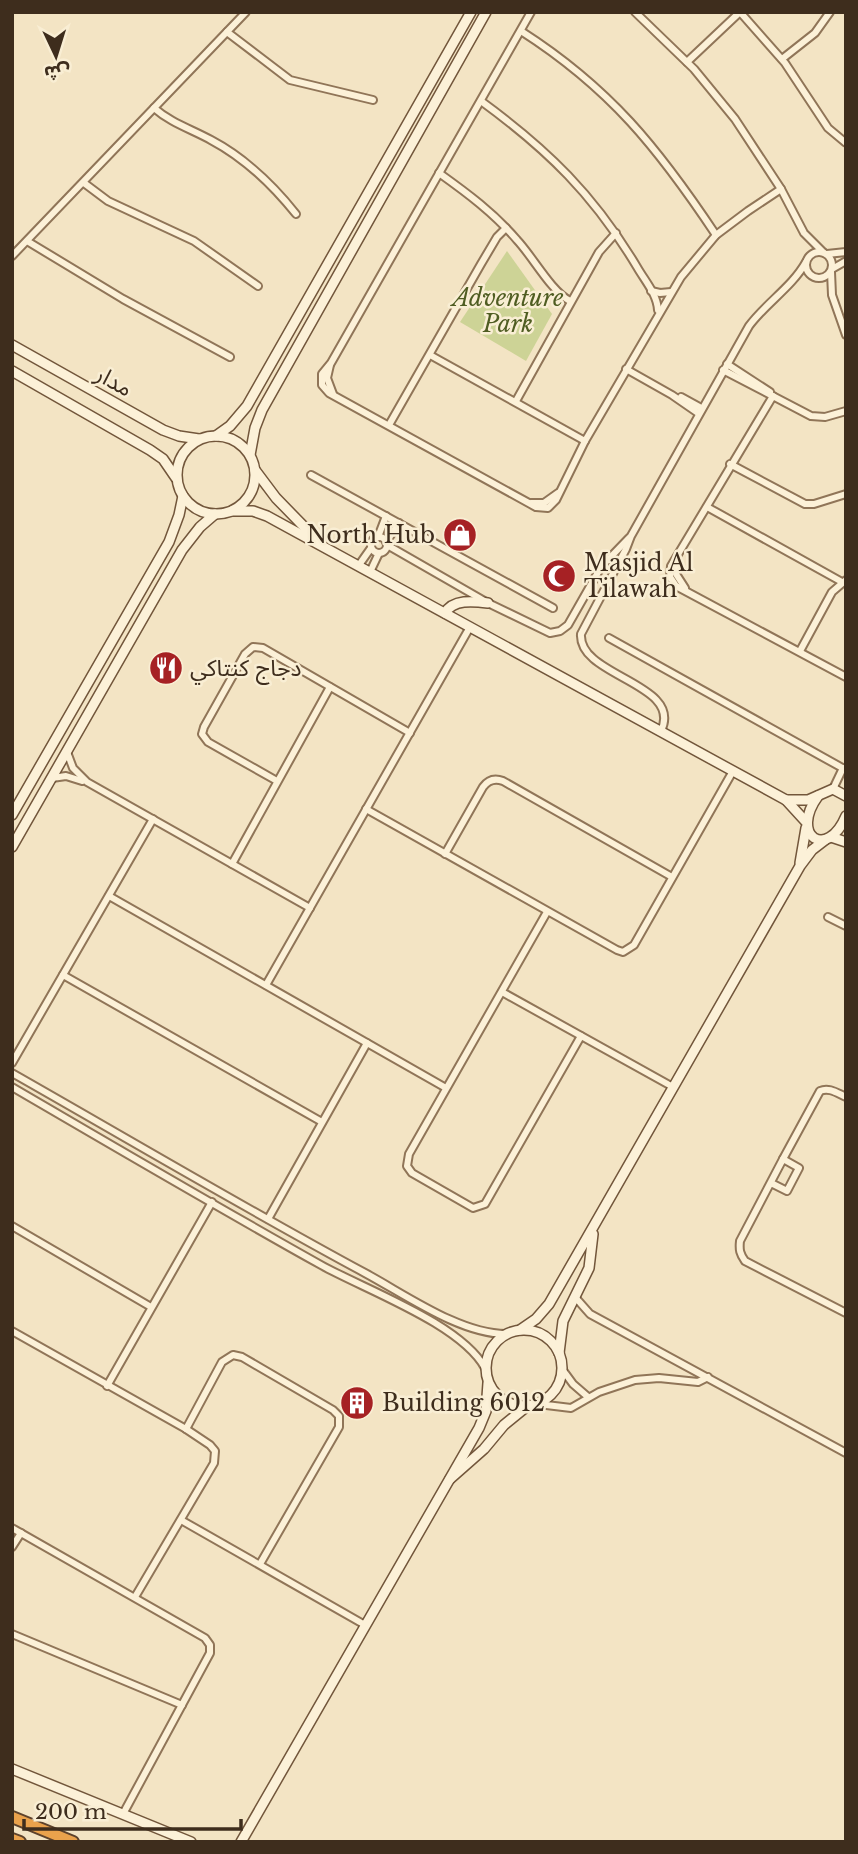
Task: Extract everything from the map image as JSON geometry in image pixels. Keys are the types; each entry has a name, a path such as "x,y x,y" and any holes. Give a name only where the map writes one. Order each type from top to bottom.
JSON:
{"highway":[{"path":"12,1817 72,1842"},
{"path":"12,1839 20,1842"}],"street":[{"path":"12,256 246,12"},
{"path":"471,12 247,406 230,426 216,436 190,445 182,454 176,478 183,496 197,509 215,514 253,511 267,516 786,800 807,825 811,836 846,842"},
{"path":"250,455 262,410 486,12"},
{"path":"531,12 324,371 321,381 327,391 540,509 548,508 554,503 585,441 670,292 716,235 781,189"},
{"path":"635,12 687,62 735,119 781,189 804,233 832,261 832,295 846,335"},
{"path":"687,62 740,12 782,60 821,118 846,143"},
{"path":"782,60 815,33 830,12"},
{"path":"521,30 565,60 614,103 672,170 716,235"},
{"path":"228,32 290,80 373,100"},
{"path":"481,101 548,153 582,189 616,233 657,301 659,312"},
{"path":"154,108 170,120 243,160 274,188 296,214"},
{"path":"439,173 474,198 506,228 534,259 559,293 570,301"},
{"path":"84,183 108,201 194,241 258,286"},
{"path":"388,425 486,255 506,228"},
{"path":"516,401 599,252 616,233"},
{"path":"804,233 808,273 832,295"},
{"path":"27,241 123,299 230,357"},
{"path":"661,732 663,715 652,696 592,658 584,650 581,634 699,411 756,316 791,282 814,253 846,253"},
{"path":"791,282 824,277 846,261"},
{"path":"651,290 670,292"},
{"name":"مدار","path":"12,345 163,430 179,436 201,439"},
{"path":"430,355 585,441"},
{"path":"725,367 760,384 773,396 815,417 846,411"},
{"path":"626,369 699,411"},
{"name":"مدار","path":"12,371 150,450 163,459 176,478"},
{"path":"773,396 730,464 677,559 676,575 687,590 846,677"},
{"path":"216,436 238,443 250,455 255,470 271,492 303,528 349,560"},
{"path":"730,464 805,504 814,504 846,494"},
{"path":"232,511 243,504 250,494 255,482 255,470"},
{"path":"312,475 553,608"},
{"path":"12,815 169,542 183,496"},
{"path":"707,507 844,581 832,592 800,651"},
{"path":"12,848 182,550 215,514"},
{"path":"359,565 371,548 372,541 378,537 386,516"},
{"path":"370,572 399,523"},
{"path":"378,537 488,603 550,633 565,628 597,573 631,536"},
{"path":"371,548 379,554"},
{"path":"597,573 604,575 608,581"},
{"path":"445,613 455,604 488,603"},
{"path":"574,614 586,622"},
{"path":"266,985 470,626"},
{"path":"609,638 845,769 833,789 802,801 786,800"},
{"path":"277,781 208,742 202,734 245,653 253,647 260,647 410,733"},
{"path":"232,864 330,687"},
{"path":"67,752 72,768 88,782 310,908"},
{"path":"366,809 547,912 617,950 626,951 634,945 733,771"},
{"path":"52,778 66,776 88,782"},
{"path":"445,854 483,787 495,779 503,781 672,877"},
{"path":"833,789 846,796"},
{"path":"800,866 810,809 818,796"},
{"path":"520,1330 536,1319 549,1304 800,866 812,850 828,839 846,816"},
{"path":"12,1063 153,819"},
{"path":"109,895 446,1088"},
{"path":"547,912 409,1154 407,1166 415,1176 470,1206 480,1208 487,1202 581,1036"},
{"path":"828,917 846,926"},
{"path":"63,975 322,1122"},
{"path":"502,992 673,1087"},
{"path":"268,1219 367,1043"},
{"path":"12,1073 268,1219 465,1326 481,1332 506,1334 528,1330 543,1335 559,1353"},
{"path":"12,1087 323,1266 457,1336 473,1350 485,1368"},
{"path":"846,1097 832,1090 820,1091 740,1241 739,1250 745,1261 846,1313"},
{"path":"771,1182 787,1191 799,1168 783,1159"},
{"path":"107,1386 212,1202"},
{"path":"12,1226 151,1307"},
{"path":"538,1404 558,1386 562,1369 559,1353 563,1321 589,1268 594,1228"},
{"path":"575,1297 590,1314 846,1453"},
{"path":"12,1331 186,1429 210,1445 216,1455 214,1463 135,1597"},
{"path":"241,1842 483,1420 488,1402 486,1360 493,1345 506,1334"},
{"path":"186,1429 222,1362 233,1355 242,1357 339,1416 340,1423 333,1438 260,1564"},
{"path":"562,1369 587,1397"},
{"path":"488,1383 504,1401 527,1406 538,1404 571,1408 587,1397 635,1380 659,1378 698,1382 708,1377"},
{"path":"449,1480 484,1449 511,1418 527,1406"},
{"path":"181,1520 365,1625"},
{"path":"12,1528 205,1638 210,1645 209,1653 123,1814"},
{"path":"12,1547 21,1533"},
{"path":"12,1634 182,1704"},
{"path":"12,1769 191,1842"}],"green space":[{"name":"Adventure Park","path":"507,251 552,314 526,361 460,322"}],"place":[{"name":"North Hub","path":"460,535"},
{"name":"Masjid Al Tilawah","path":"559,576"},
{"name":"دجاج كنتاكي","path":"166,668"},
{"name":"Building 6012","path":"357,1403"}]}
